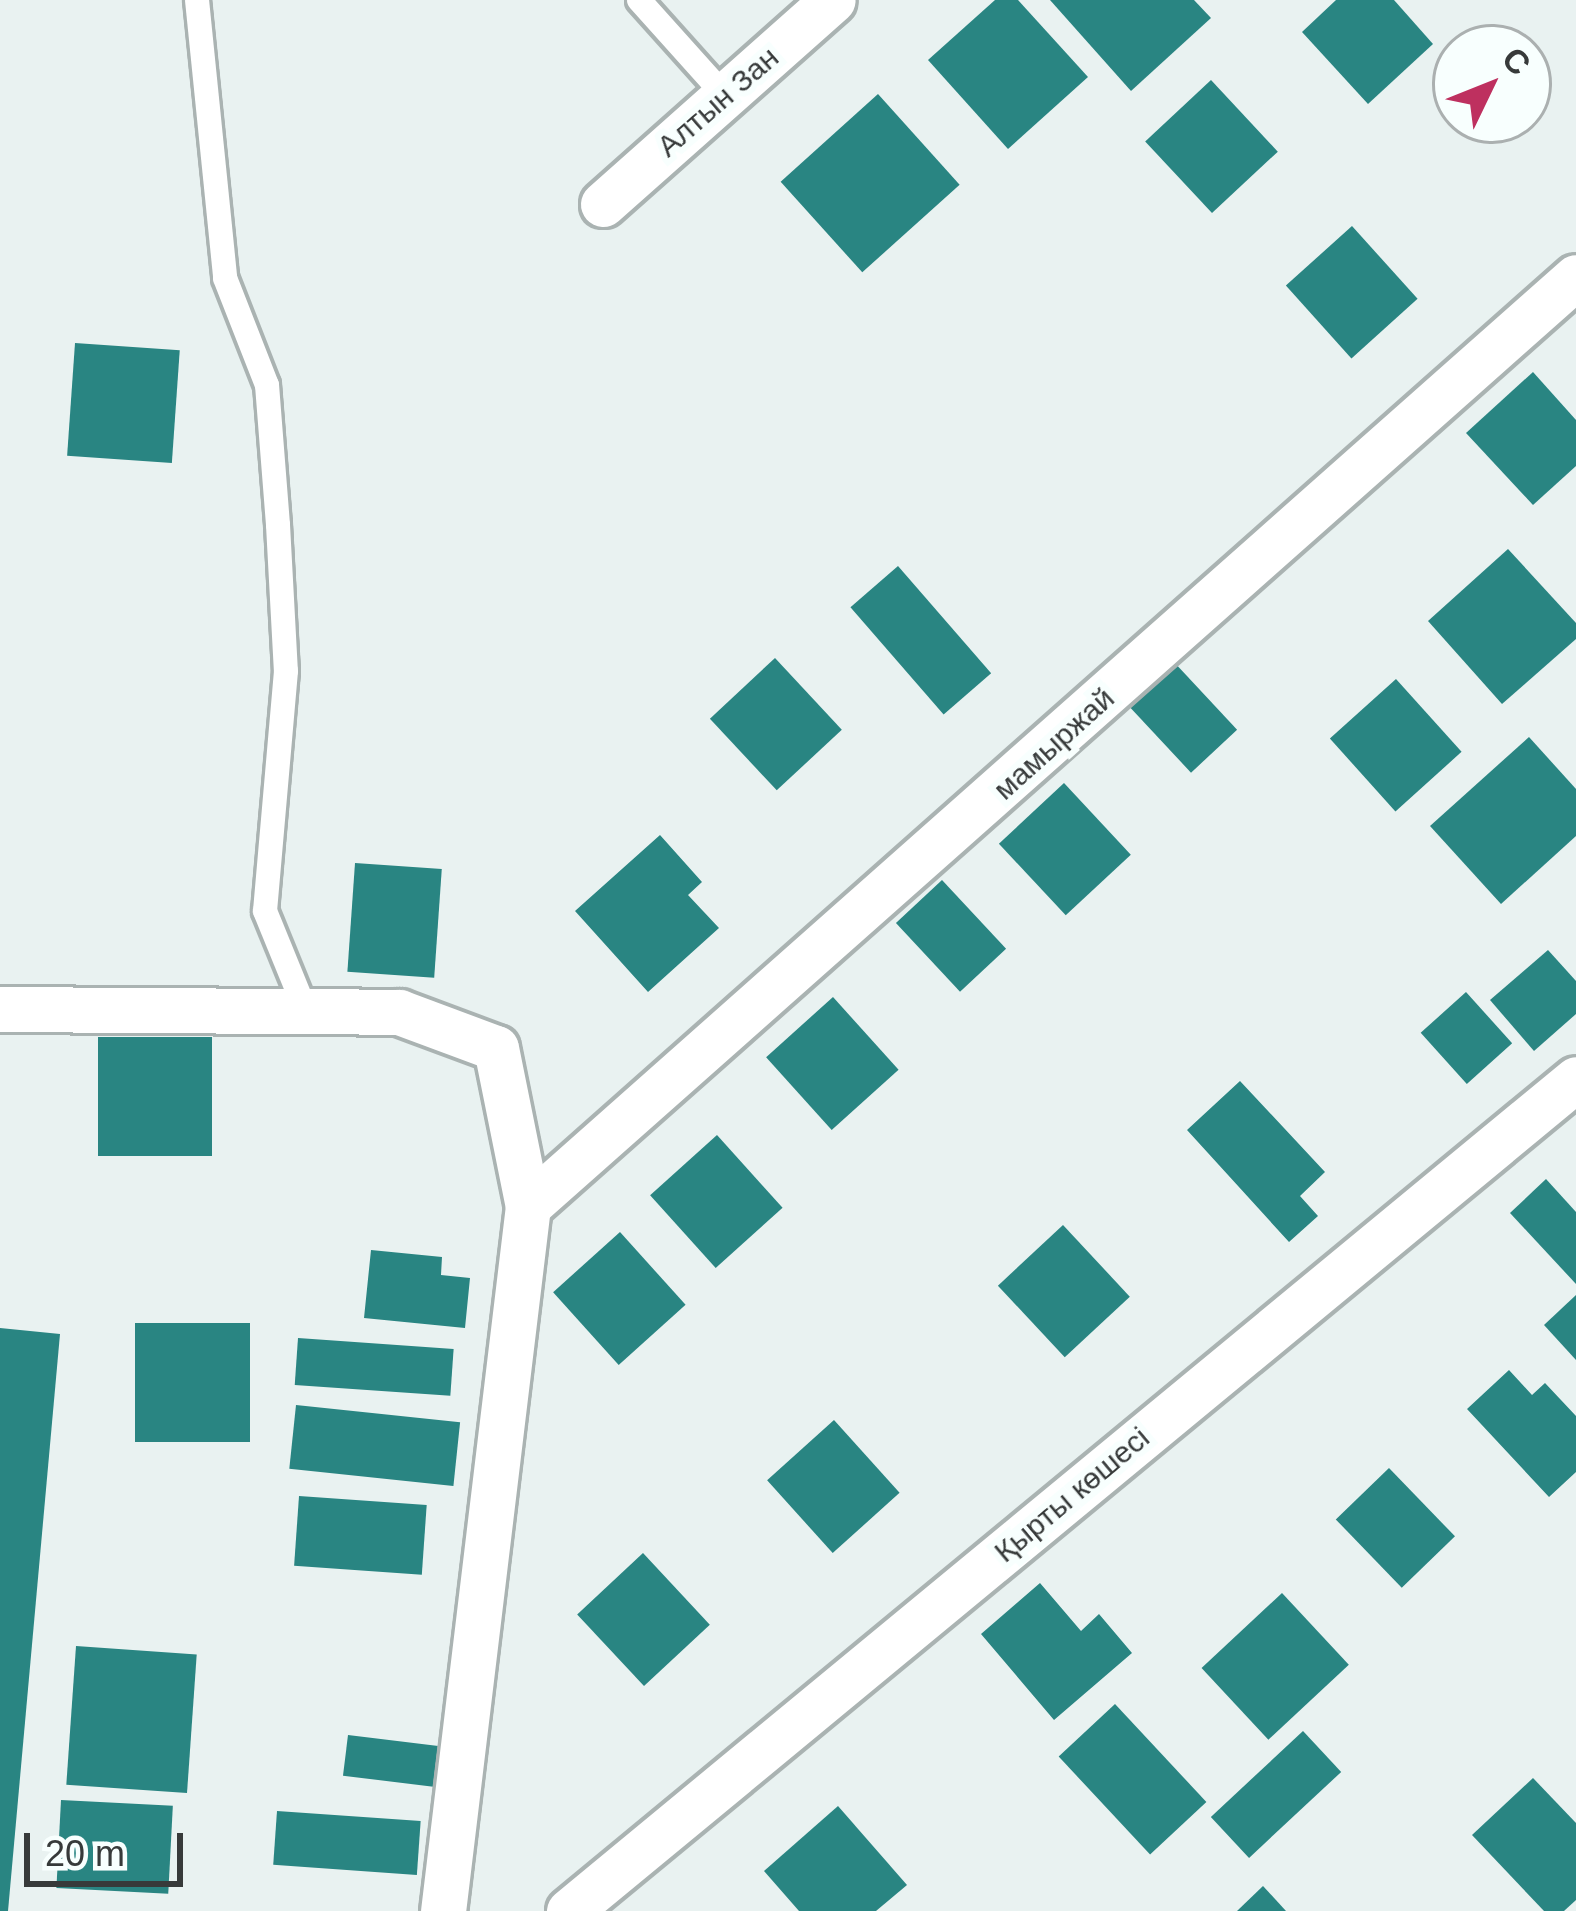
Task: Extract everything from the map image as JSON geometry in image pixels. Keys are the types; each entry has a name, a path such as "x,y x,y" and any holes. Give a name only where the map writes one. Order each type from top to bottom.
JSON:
{"street":[{"name":"Алтын Зан","path":"603,204 833,0"},
{"name":"мамыржай","path":"528,1206 1576,278"},
{"path":"0,1009 399,1012 496,1048 528,1206 443,1911"},
{"name":"Қырты көшесі","path":"569,1911 1576,1079"}],"lane":[{"path":"197,0 225,278 267,385 278,525 286,671 265,910 305,1009"},
{"path":"639,0 725,96"}],"building":[{"path":"995,0 1018,0 1088,77 1008,149 928,60"},
{"path":"1050,0 1194,0 1211,18 1131,91"},
{"path":"1336,0 1394,0 1432,45 1368,104 1302,32"},
{"path":"1211,80 1278,152 1212,213 1145,141"},
{"path":"878,94 960,185 862,272 781,182"},
{"path":"1352,226 1418,299 1351,358 1286,286"},
{"path":"75,343 180,350 172,463 67,456"},
{"path":"1533,372 1576,420 1576,466 1533,505 1466,433"},
{"path":"1508,549 1576,623 1576,639 1502,704 1428,621"},
{"path":"898,566 991,673 944,715 850,607"},
{"path":"775,658 842,730 777,790 710,719"},
{"path":"1173,661 1237,730 1191,773 1127,704"},
{"path":"1396,679 1462,752 1395,811 1330,739"},
{"path":"1529,737 1576,789 1576,836 1501,904 1430,826"},
{"path":"1064,783 1131,855 1066,915 999,844"},
{"path":"660,835 702,882 688,895 719,928 648,992 575,911"},
{"path":"355,863 442,869 434,978 347,972"},
{"path":"942,880 1006,949 960,992 896,923"},
{"path":"1548,950 1576,981 1576,1014 1534,1051 1490,1000"},
{"path":"1466,992 1512,1043 1467,1084 1421,1033"},
{"path":"833,997 899,1070 832,1130 766,1057"},
{"path":"98,1037 212,1037 212,1156 98,1156"},
{"path":"1240,1081 1325,1172 1300,1196 1318,1216 1289,1242 1187,1130"},
{"path":"717,1135 783,1208 716,1268 650,1195"},
{"path":"1546,1179 1576,1212 1576,1284 1510,1213"},
{"path":"1063,1225 1130,1297 1065,1357 998,1286"},
{"path":"620,1232 686,1305 619,1365 553,1292"},
{"path":"371,1250 442,1257 441,1275 470,1278 465,1328 364,1318"},
{"path":"1576,1295 1576,1360 1544,1325"},
{"path":"135,1323 250,1323 250,1442 135,1442"},
{"path":"0,1328 60,1334 8,1911 0,1911"},
{"path":"298,1338 454,1349 450,1396 295,1385"},
{"path":"1509,1370 1532,1395 1545,1383 1576,1416 1576,1472 1549,1497 1467,1409"},
{"path":"296,1405 460,1422 453,1486 289,1469"},
{"path":"834,1420 900,1493 833,1553 767,1480"},
{"path":"1389,1468 1455,1536 1402,1588 1336,1519"},
{"path":"299,1496 427,1505 422,1575 294,1566"},
{"path":"643,1553 710,1625 644,1686 577,1614"},
{"path":"1040,1583 1081,1631 1099,1614 1132,1653 1054,1720 981,1634"},
{"path":"1282,1593 1349,1665 1268,1740 1202,1668"},
{"path":"76,1646 197,1654 187,1793 66,1785"},
{"path":"1115,1704 1206,1802 1150,1855 1059,1757"},
{"path":"1303,1731 1341,1772 1249,1858 1211,1817"},
{"path":"348,1735 440,1746 435,1787 343,1776"},
{"path":"1533,1778 1576,1823 1576,1900 1564,1911 1544,1911 1472,1835"},
{"path":"61,1800 173,1806 168,1894 56,1888"},
{"path":"838,1806 907,1885 876,1911 799,1911 764,1871"},
{"path":"277,1811 421,1821 417,1875 273,1865"},
{"path":"1263,1886 1286,1911 1237,1911"}]}
